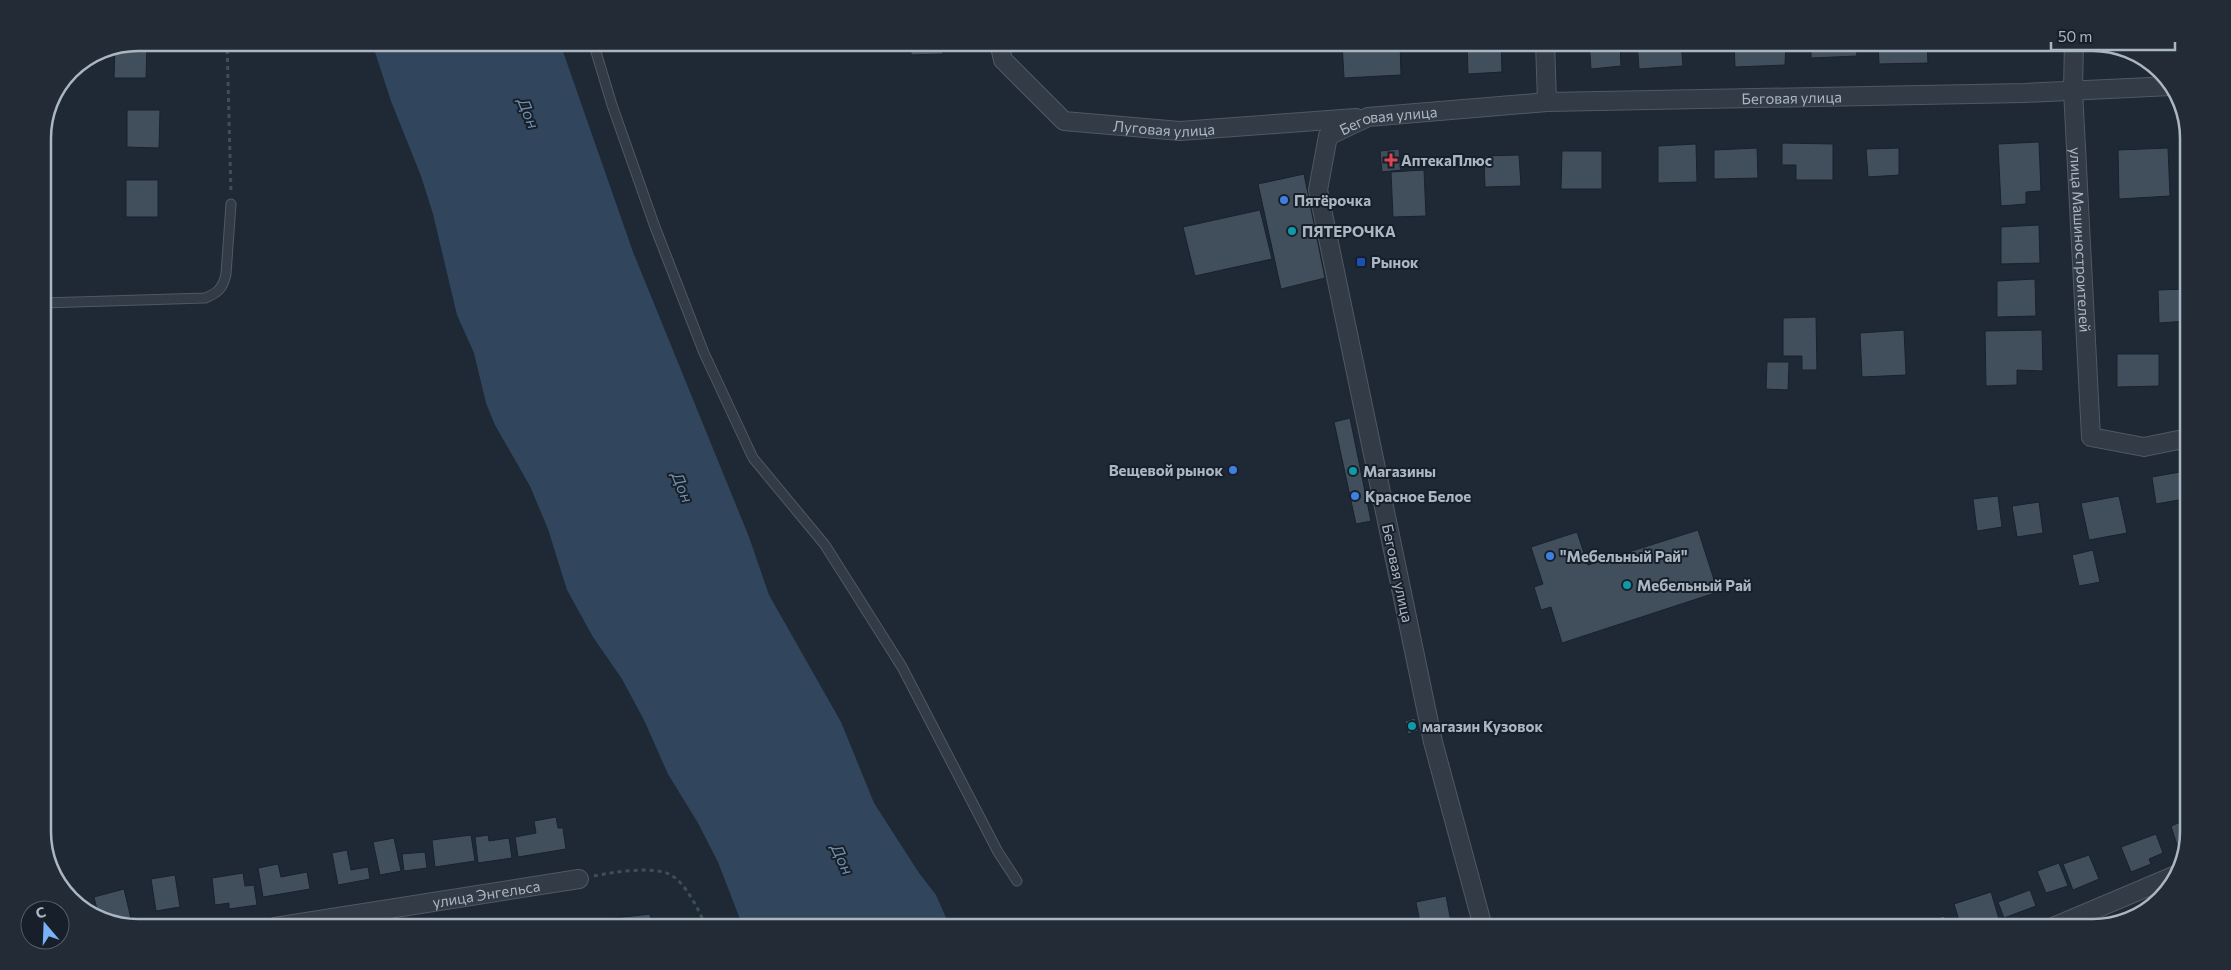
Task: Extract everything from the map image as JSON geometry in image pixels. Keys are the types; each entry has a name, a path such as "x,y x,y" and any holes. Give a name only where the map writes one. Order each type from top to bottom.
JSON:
{"street":[{"name":"Луговая улица","path":"1001,51 1003,60 1064,121 1180,131 1368,117"},
{"path":"1545,51 1547,102"},
{"name":"улица Машиностроителей","path":"2074,51 2073,90 2091,437 2144,447 2180,440"},
{"name":"Беговая улица","path":"1480,919 1433,742 1318,190 1328,136 1368,117 1547,102 2162,86"},
{"path":"2074,919 2166,878"},
{"name":"улица Энгельса","path":"331,919 579,879"}],"lane":[{"path":"596,51 612,105 655,227 704,352 753,458 825,545 902,667 998,852 1016,881"},
{"path":"51,303 205,298 216,294 224,284 226,274 231,204"}],"path":[{"path":"227,51 231,204"},
{"path":"579,879 634,871 655,871 670,874 693,898 702,919"}],"water":[{"name":"Дон","path":"375,51 563,51 633,252 749,537 769,595 841,722 874,803 919,873 936,895 946,919 740,919 718,862 698,823 668,774 644,720 622,679 593,637 567,590 548,529 530,486 495,425 486,403 474,353 457,315 433,214 421,176 391,101"}],"building":[{"path":"147,51 146,78 114,78 115,55"},
{"path":"911,51 943,51 943,54 911,55"},
{"path":"1342,51 1400,51 1401,75 1344,78"},
{"path":"1467,51 1501,51 1502,72 1468,74"},
{"path":"1590,51 1620,51 1621,66 1591,69"},
{"path":"1638,51 1682,51 1683,66 1639,69"},
{"path":"1734,51 1786,51 1785,65 1735,67"},
{"path":"1811,51 1857,51 1857,56 1811,58"},
{"path":"1878,51 1927,51 1928,63 1879,64"},
{"path":"127,110 160,110 159,148 127,147"},
{"path":"2039,142 2041,191 2026,192 2026,204 2001,206 1998,144"},
{"path":"1782,143 1833,144 1833,180 1796,180 1796,165 1782,165"},
{"path":"1696,144 1697,182 1658,183 1658,146"},
{"path":"1757,148 1758,178 1714,179 1714,150"},
{"path":"1899,148 1899,175 1868,177 1866,149"},
{"path":"2168,148 2170,196 2119,199 2118,150"},
{"name":"АптекаПлюс","path":"1399,149 1401,170 1382,172 1380,151"},
{"path":"1562,151 1602,151 1602,189 1561,189"},
{"path":"1519,155 1521,186 1485,187 1484,156"},
{"path":"1424,170 1426,216 1393,217 1391,172"},
{"name":"ПЯТЕРОЧКА","path":"1304,174 1325,278 1281,289 1258,184"},
{"path":"126,180 158,180 158,217 126,217"},
{"path":"1260,210 1272,259 1195,276 1183,227"},
{"path":"2039,225 2040,263 2001,264 2001,227"},
{"path":"2035,279 2036,316 1997,317 1997,281"},
{"path":"2180,289 2180,322 2159,323 2158,290"},
{"path":"1816,317 1817,370 1802,370 1802,356 1783,356 1783,318"},
{"path":"1904,330 1906,375 1862,377 1860,333"},
{"path":"2042,330 2043,371 2017,370 2017,385 1986,386 1985,331"},
{"path":"2117,354 2159,354 2159,386 2117,387"},
{"path":"1767,362 1789,362 1788,390 1766,389"},
{"name":"Магазины","path":"1350,418 1371,521 1356,524 1334,422"},
{"path":"2180,472 2180,500 2156,504 2152,477"},
{"path":"1998,496 2002,527 1977,531 1973,499"},
{"path":"2119,496 2127,533 2089,540 2081,503"},
{"path":"2039,502 2043,533 2017,537 2012,506"},
{"name":"Мебельный Рай","path":"1698,530 1718,592 1562,643 1551,607 1541,610 1534,587 1543,584 1531,547 1577,532 1588,565"},
{"path":"2093,550 2100,582 2079,586 2072,555"},
{"name":"магазин Кузовок","path":"1415,718 1418,731 1408,734 1405,721"},
{"path":"556,817 558,828 563,828 566,849 518,857 515,837 536,833 534,821"},
{"path":"2180,822 2179,845 2177,845 2171,826"},
{"path":"2156,834 2163,853 2149,859 2151,864 2131,872 2121,847"},
{"path":"471,835 475,861 435,867 432,840"},
{"path":"488,835 489,841 509,838 512,858 478,863 475,837"},
{"path":"394,838 401,871 380,875 373,842"},
{"path":"347,850 351,870 368,867 370,879 338,885 332,853"},
{"path":"425,852 427,868 404,871 402,854"},
{"path":"2089,855 2099,879 2073,890 2063,864"},
{"path":"2059,863 2068,886 2046,893 2037,871"},
{"path":"278,864 281,877 307,872 310,889 263,897 258,868"},
{"path":"243,873 245,886 254,885 257,905 229,909 229,903 215,905 212,878"},
{"path":"175,875 180,907 156,911 151,879"},
{"path":"124,889 131,918 121,917 97,908 94,897"},
{"path":"2030,890 2036,906 2004,918 1998,902"},
{"path":"1991,892 1999,919 1959,919 1954,904"},
{"path":"1446,896 1450,919 1419,919 1416,902"},
{"path":"650,914 651,919 615,919"},
{"path":"1944,916 1945,919 1934,919"}],"place":[{"name":"АптекаПлюс","path":"1391,160"},
{"name":"Пятёрочка","path":"1284,200"},
{"name":"ПЯТЕРОЧКА","path":"1292,231"},
{"name":"Рынок","path":"1361,262"},
{"name":"Вещевой рынок","path":"1233,470"},
{"name":"Магазины","path":"1353,471"},
{"name":"Красное Белое","path":"1355,496"},
{"name":"\"Мебельный Рай\"","path":"1550,556"},
{"name":"Мебельный Рай","path":"1627,585"},
{"name":"магазин Кузовок","path":"1412,726"}]}
